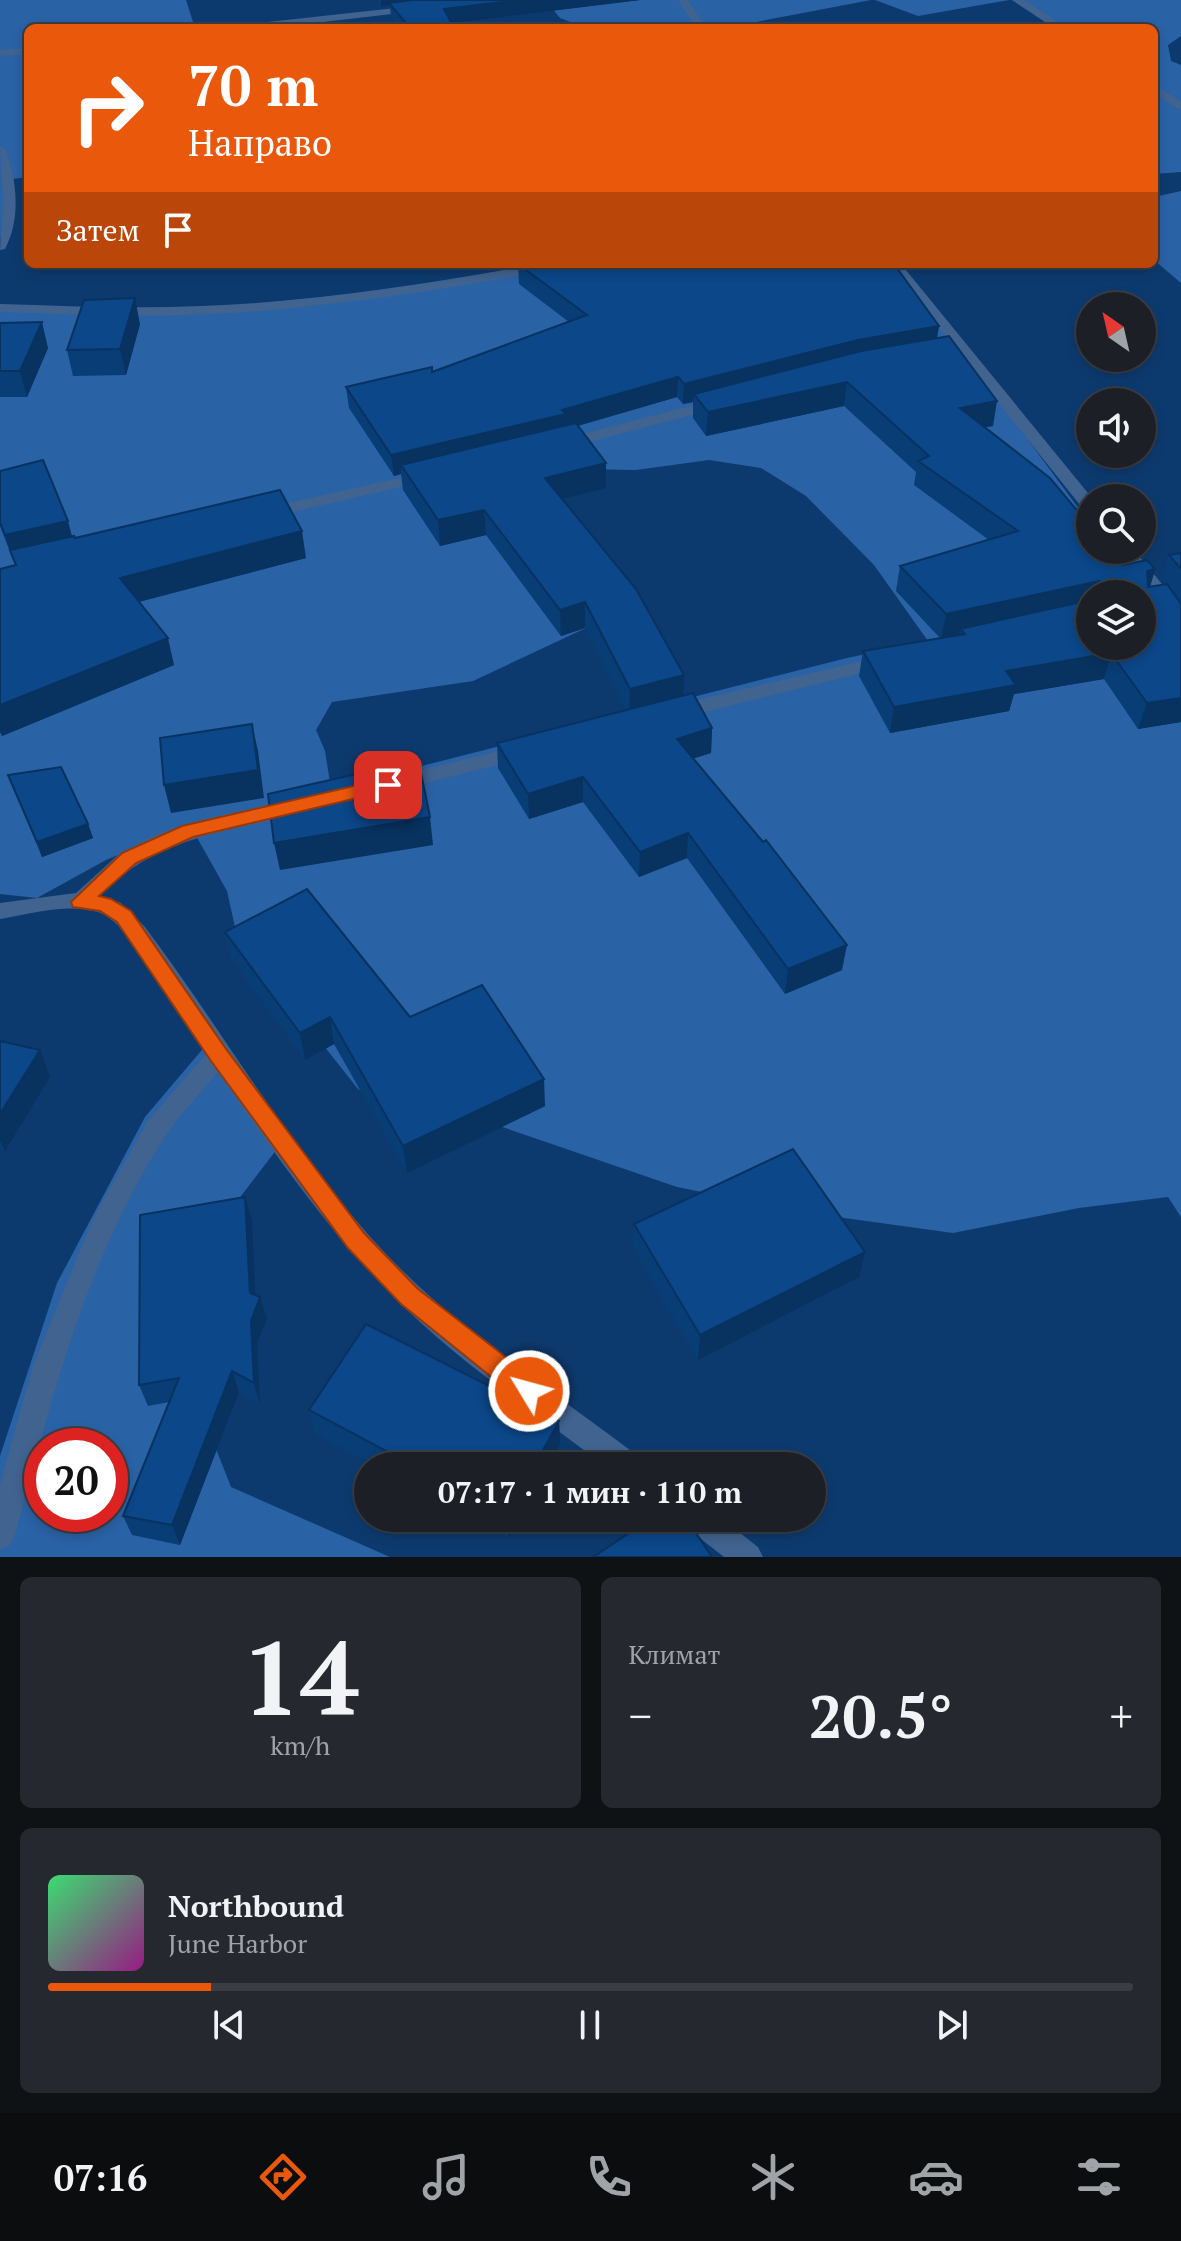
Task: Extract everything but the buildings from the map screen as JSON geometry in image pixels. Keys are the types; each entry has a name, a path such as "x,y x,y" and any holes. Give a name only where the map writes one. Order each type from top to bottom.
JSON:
{"lane":[{"path":"683,0 698,24"},
{"path":"1017,0 1056,24"},
{"path":"278,24 433,7"},
{"path":"0,53 24,51"},
{"path":"1158,91 1181,107"},
{"path":"0,150 9,187 8,224 0,246"},
{"path":"0,308 159,311 268,306 359,297 537,268"},
{"path":"897,268 955,350 1076,490"},
{"path":"550,447 729,401"},
{"path":"249,517 442,474"},
{"path":"1136,564 1149,580"},
{"path":"1156,589 1169,605 1156,605"},
{"path":"653,718 900,658"},
{"path":"378,787 547,746"},
{"path":"80,902 129,858 171,838 188,831 321,800"},
{"path":"0,911 80,902 104,904 124,917 219,1055 356,1240 409,1297 610,1452"},
{"path":"0,1535 47,1366 106,1219 156,1129 219,1055"},
{"path":"715,1532 748,1557"}],"shaded area":[{"path":"0,0 1181,0 1181,1557 0,1557"},
{"path":"0,0 186,0 194,24 24,24 24,178 5,180 0,247"},
{"path":"545,0 871,0 756,24 576,24 560,18"},
{"path":"875,0 1009,0 918,16"},
{"path":"1012,0 1181,0 1181,36 1168,45 1171,61 1181,65 1181,172 1158,174 1158,24 1050,24"},
{"path":"1181,191 1181,283 1158,263 1158,196"},
{"path":"532,268 894,268 959,346 1076,505 1076,564 1090,564 1090,580 1076,580 1076,660 1156,660 1156,625 1181,587 1181,1217 1168,1197 1079,1208 953,1233 801,1212 677,1187 482,1120 409,1114 358,1089 309,1027 241,954 227,891 190,825 106,860 37,898 0,894 0,311 167,312 354,294","holes":["490,456 575,469 636,470 709,460 761,468 806,496 874,565 928,641 847,658 331,789 325,751 316,730 332,702 473,681 586,628"]},
{"path":"212,1038 287,1136 241,1196 181,1360 231,1487 390,1557 0,1557 0,1456 57,1283 145,1117"}],"route":[{"path":"388,785 188,831 129,858 80,902 104,904 124,917 219,1055 356,1240 409,1297 529,1391"}]}
